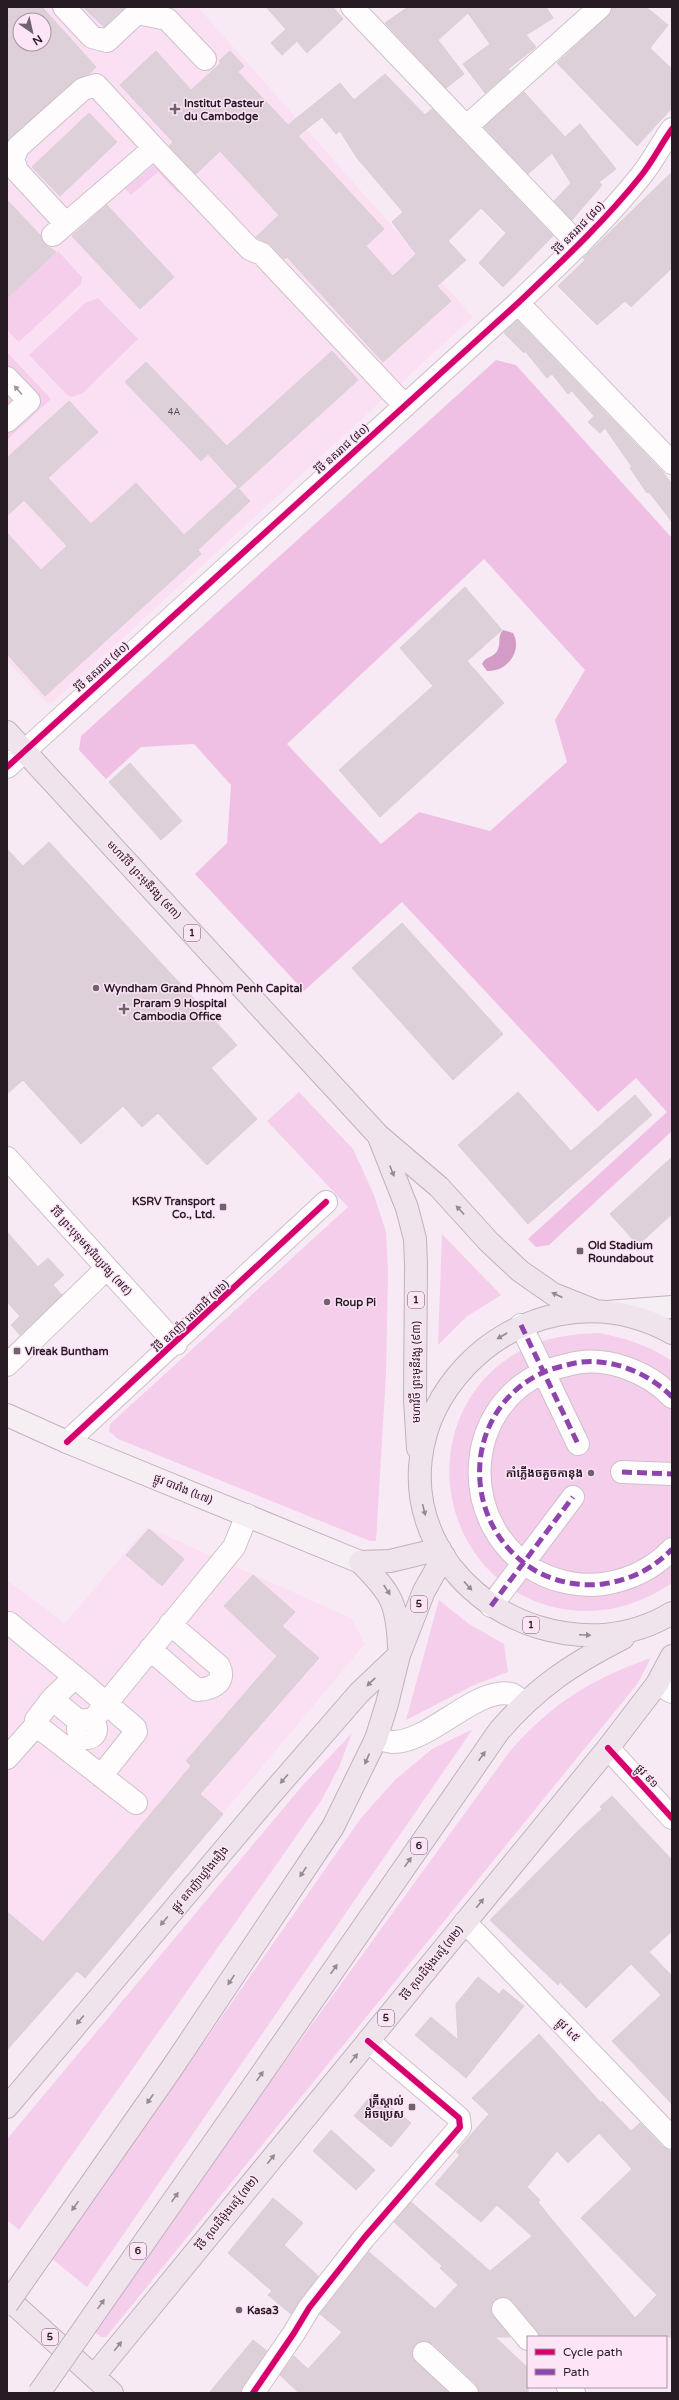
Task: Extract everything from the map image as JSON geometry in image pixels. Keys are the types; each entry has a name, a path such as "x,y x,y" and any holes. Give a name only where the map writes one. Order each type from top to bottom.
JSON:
{"highway":[{"name":"មហាវិថី ព្រះមុនីវង្ស (៩៣)","path":"7,732 378,1135 439,1187 489,1242 520,1271 553,1294 600,1311"},
{"name":"មហាវិថី ព្រះមុនីវង្ស (៩៣)","path":"378,1135 407,1208 415,1239 414,1400 420,1472"},
{"name":"1","path":"672,1333 644,1320 600,1311 562,1313 521,1325 496,1339 472,1359 451,1383 436,1411 425,1440 420,1472 421,1499 427,1522 442,1553 473,1592 491,1606 532,1625 576,1635 598,1636 642,1628 672,1613"},
{"path":"360,1562 396,1560 442,1553"},
{"name":"5","path":"399,1655 424,1591 442,1553"},
{"path":"7,2304 172,2068 333,1827 376,1738 399,1655 398,1619 392,1598 382,1584 360,1562"},
{"name":"6","path":"39,2393 499,1731 524,1702 565,1671 597,1651 642,1628"},
{"name":"ផ្លូវ ឧកញ៉ាឃ្លាំងមឿង","path":"7,2108 276,1788 359,1693 399,1655"},
{"name":"វិថី កុលដឺម៉ុងតេរ៉ួ (៧២)","path":"94,2376 608,1748 665,1688 672,1656"},
{"name":"5","path":"7,2298 112,2393"}],"main road":[{"path":"600,1311 672,1307"},
{"name":"ផ្លូវ បារាំង (៤៧)","path":"7,1415 67,1442 360,1562"}],"street":[{"path":"64,7 92,37 107,41 137,13 167,19 205,59"},
{"path":"352,7 579,245"},
{"path":"466,126 600,7"},
{"path":"154,148 59,230 17,171 13,159 18,147 83,89 96,85 250,249 262,254 405,406"},
{"name":"វិថី នគររាជ (៨០)","path":"7,767 518,303 579,245 640,178 669,139"},
{"path":"518,303 672,462"},
{"path":"7,378 29,402 7,421"},
{"name":"វិថី ព្រះបុទុមសុរិយ្យវង្ស (៧៥)","path":"7,1158 176,1344"},
{"name":"វិថី ឧកញ៉ា តេជោអី (៧៦)","path":"67,1442 176,1344 326,1202"},
{"path":"7,1365 107,1268"},
{"path":"521,1325 578,1444"},
{"path":"672,1397 663,1388 643,1374 620,1365 595,1362 571,1364 544,1372 526,1383 509,1398 494,1417 484,1438 479,1462 479,1485 484,1508 498,1536 507,1549 523,1563 546,1576 569,1583 593,1585 617,1582 640,1573 661,1560 672,1549"},
{"path":"622,1472 672,1474"},
{"path":"491,1606 573,1497"},
{"path":"83,1733 106,1702 234,1547 247,1515"},
{"path":"8,1623 106,1702 135,1728 136,1732 101,1776"},
{"path":"150,1649 197,1690 210,1689 220,1681 222,1672 219,1666 170,1624"},
{"path":"7,1758 37,1724 36,1720 52,1699 70,1680 75,1677"},
{"path":"376,1738 392,1742 410,1738 479,1701 499,1694 512,1694 524,1702"},
{"path":"52,1699 83,1733 118,1755"},
{"path":"37,1724 83,1733"},
{"path":"83,1733 101,1776 136,1803"},
{"name":"ផ្លូវ ៩១","path":"608,1748 672,1818"},
{"name":"ផ្លូវ ៤៥","path":"465,1922 672,2138"},
{"path":"253,2393 294,2333 308,2308 364,2238 460,2127 458,2118 368,2041"},
{"path":"503,2309 527,2338"},
{"path":"424,2353 467,2393"}],"shaded area":[{"path":"7,7 198,7 473,317 49,706 7,661"},
{"path":"156,163 184,189 178,193 158,172 131,195 125,189"},
{"path":"58,251 82,277 81,284 19,342 7,330 7,298"},
{"path":"98,298 138,339 83,393 72,397 67,395 29,355 85,303"},
{"path":"7,352 51,399 7,440"},
{"path":"496,360 516,365 672,538 672,1131 549,1245 536,1247 528,1239 667,1112 636,1078 598,1112 402,902 304,991 195,874 227,843 231,785 194,744 141,747 106,779 79,750 81,736","holes":["484,559 585,670 555,720 567,762 490,831 419,812 381,844 287,744"]},
{"path":"503,630 513,633 516,640 514,653 507,664 501,668 487,671 482,664 483,661 497,652 500,635"},
{"path":"299,1092 353,1149 374,1195 386,1232 388,1272 386,1374 376,1541 370,1541 118,1439 109,1431 110,1424 348,1207 267,1121"},
{"path":"442,1234 501,1295 466,1317 438,1345"},
{"path":"598,1333 618,1337 636,1343 663,1355 672,1361 672,1583 658,1592 628,1604 597,1611 582,1611 549,1606 508,1587 478,1558 459,1522 450,1482 452,1442 466,1404 492,1371 530,1346 538,1343 564,1336"},
{"path":"147,1527 351,1618 365,1644 85,1978 12,1916 7,1922 7,1580 65,1623"},
{"path":"439,1600 469,1624 504,1644 508,1672 472,1686 406,1720"},
{"path":"651,1658 638,1683 106,2337 101,2337 91,2329 510,1751 542,1719 574,1694 609,1675"},
{"path":"473,1729 87,2287 52,2259 361,1818 395,1780 432,1749"},
{"path":"352,1733 339,1767 321,1801 19,2230 7,2220 7,2139 302,1786"}],"building":[{"path":"7,7 42,7 46,12 12,12 12,52 52,52 52,18 96,67 89,74 75,80 7,141"},
{"path":"83,7 125,7 104,27"},
{"path":"266,7 333,7 343,19 307,53 297,41 282,55 271,43 286,29"},
{"path":"408,7 546,7 553,18 526,35 536,47 508,69 510,71 485,93 463,64 490,44 468,13 438,40 464,74 446,88 385,23"},
{"path":"612,7 646,7 668,25 650,48 672,69 672,108 637,146 557,63 608,16"},
{"path":"156,51 191,90 221,63 219,61 230,51 244,66 238,72 288,125 340,83 354,100 385,74 425,115 432,109 553,236 503,287 479,263 506,233 481,208 448,241 466,260 437,286 451,301 383,362 287,257 284,259 271,245 256,237 279,215 220,151 196,174 169,146 173,142 120,85","holes":["322,117 336,134 340,131 357,158 403,212 392,222 416,254 393,276 366,246 384,229 298,136"]},
{"path":"524,92 565,137 580,124 616,169 599,182 602,185 572,220 554,201 571,183 552,153 528,174 484,127"},
{"path":"89,113 117,142 60,196 32,167"},
{"path":"672,172 672,268 631,307 625,301 597,325 558,286 585,260 583,258"},
{"path":"7,200 41,236 44,243 56,252 7,298"},
{"path":"107,205 174,277 140,309 72,236"},
{"path":"517,320 662,471 672,484 672,522 649,492 647,493 630,468 632,467 605,428 600,433 588,422 594,416 572,391 568,394 552,374 547,378 525,351 524,353 504,333"},
{"path":"332,351 358,380 239,488 208,454 201,461 125,382 146,362 227,446"},
{"path":"69,401 98,432 48,478 91,524 136,483 184,535 237,487 250,501 198,550 201,554 45,696 7,654 7,533 41,570 67,546 24,500 7,516 7,458"},
{"path":"465,587 502,630 467,661 504,703 380,817 339,770 433,686 400,648"},
{"path":"130,763 182,821 161,840 109,782"},
{"name":"Wyndham Grand Phnom Penh Capital","path":"49,842 237,1045 211,1068 257,1119 207,1165 158,1113 142,1127 123,1106 81,1144 23,1080 7,1094 7,849 23,866"},
{"path":"402,923 503,1034 453,1080 352,968"},
{"path":"518,1092 571,1151 635,1095 652,1115 528,1224 458,1145"},
{"path":"672,1157 672,1214 638,1245 610,1214"},
{"path":"7,1232 38,1267 48,1258 64,1275 53,1285 62,1295 20,1335 11,1325 20,1316 7,1302"},
{"path":"149,1529 184,1559 162,1586 126,1555"},
{"path":"253,1575 295,1612 282,1626 319,1658 200,1794 223,1814 85,1978 77,1971 7,2050 7,1912 43,1942 191,1766 186,1761 277,1656 224,1606"},
{"path":"612,1796 672,1860 672,1931 649,1952 672,1976 672,2104 612,2041 661,1995 631,1964 586,2008 560,1982 558,1985 490,1920 577,1832 602,1809 600,1807"},
{"path":"478,1977 499,1994 503,1989 524,2006 466,2078 415,2035 431,2017 458,2040 456,2004"},
{"path":"539,2034 601,2103 602,2101 631,2131 640,2123 663,2147 672,2152 672,2337 539,2336 513,2301 501,2297 491,2304 491,2312 510,2337 495,2337 527,2367 528,2393 479,2393 476,2384 433,2344 426,2341 415,2345 412,2357 449,2393 299,2393 280,2375 294,2356 308,2369 342,2332 320,2314 369,2252 435,2309 458,2285 440,2268 442,2266 394,2222 411,2202 490,2271 532,2236 497,2205 481,2222 435,2184 460,2155 456,2152 489,2114 472,2098","holes":["599,2133 632,2169 581,2218 657,2295 635,2318 549,2216 538,2202 540,2200 527,2187 557,2151 568,2163"]},
{"path":"373,2093 411,2123 391,2147 354,2116"},
{"path":"331,2130 375,2170 356,2190 313,2151"},
{"path":"273,2198 303,2223 284,2245 318,2276 291,2314 268,2295 272,2291 228,2253"},
{"path":"253,2340 267,2351 243,2386 241,2393 209,2393"}],"marked path":[{"path":"521,1325 578,1444"},
{"path":"672,1397 650,1379 624,1367 610,1363 581,1362 544,1372 516,1390 496,1413 484,1440 480,1469 483,1498 493,1526 511,1551 536,1571 544,1575 560,1581 586,1585 613,1582 622,1580 649,1568 672,1549"},
{"path":"622,1472 672,1474"},
{"path":"491,1606 573,1497"}],"cycle path":[{"path":"7,767 550,273 597,226 626,194 645,171 672,129"},
{"path":"67,1442 326,1202"},
{"path":"608,1748 672,1818"},
{"path":"253,2393 294,2333 309,2308 364,2238 460,2127 459,2118 368,2041"}],"place":[{"name":"Institut Pasteur du Cambodge","path":"175,109"},
{"name":"Wyndham Grand Phnom Penh Capital","path":"96,988"},
{"name":"Praram 9 Hospital Cambodia Office","path":"124,1009"},
{"name":"KSRV Transport Co., Ltd.","path":"223,1207"},
{"name":"Old Stadium Roundabout","path":"580,1251"},
{"name":"Roup Pi","path":"327,1302"},
{"name":"Vireak Buntham","path":"17,1351"},
{"name":"កាំភ្លើងចគួចកានុង","path":"591,1473"},
{"name":"គ្រីស្តាល់ អិចប្រេស","path":"412,2107"},
{"name":"Kasa3","path":"239,2310"}]}
